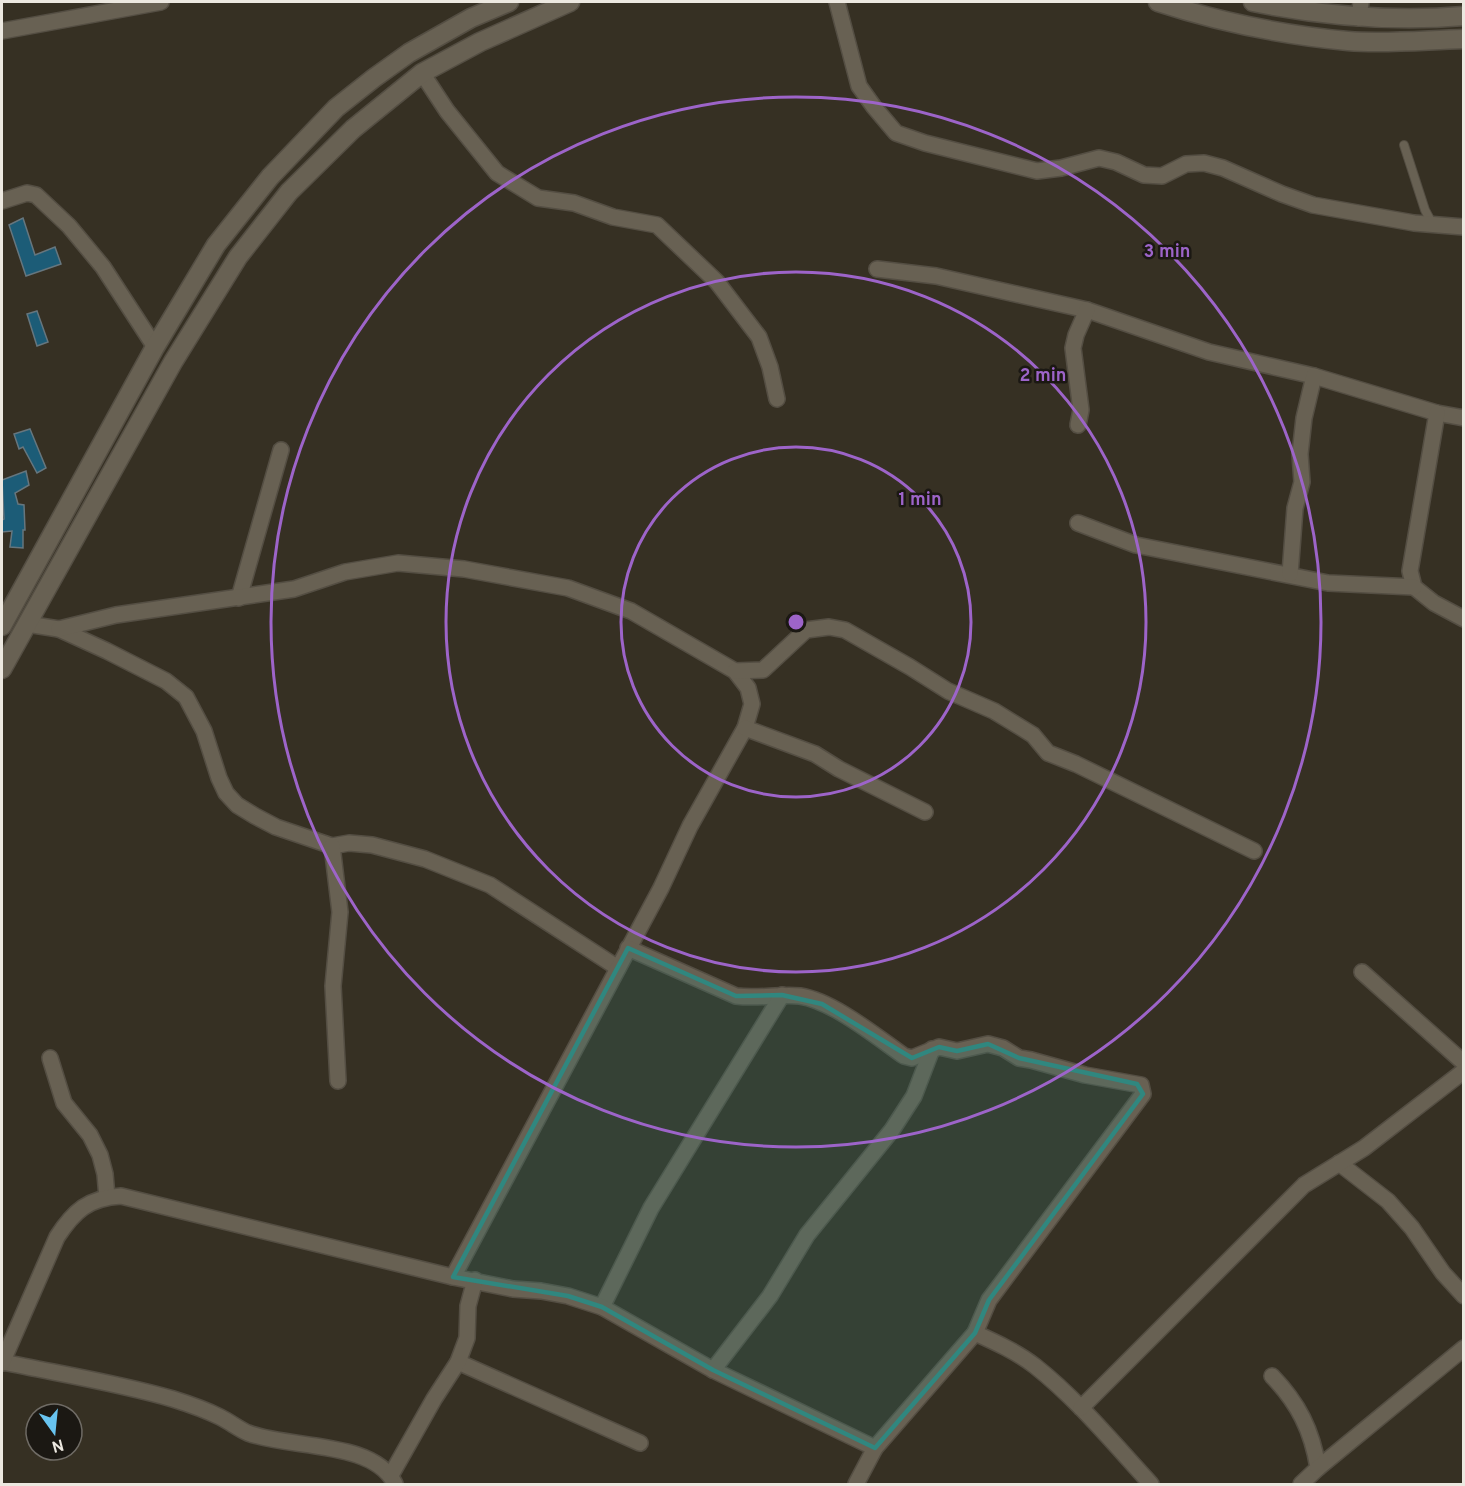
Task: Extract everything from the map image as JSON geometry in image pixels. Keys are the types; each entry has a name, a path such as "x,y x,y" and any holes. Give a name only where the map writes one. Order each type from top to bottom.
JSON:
{"street":[{"path":"2,31 161,2"},
{"path":"2,626 155,347 216,245 270,177 336,108 409,53 471,18 509,2"},
{"path":"2,669 173,362 238,257 289,192 353,129 422,73 480,42 570,2"},
{"path":"837,2 859,86 896,133 926,143 1037,171 1061,168 1099,158 1116,162 1144,175 1162,176 1186,165 1204,163 1224,168 1312,205 1414,223 1464,227"},
{"path":"1158,2 1200,16 1349,41 1464,39"},
{"path":"1253,2 1293,10 1360,10 1427,19 1464,16"},
{"path":"422,73 447,111 497,174 538,198 574,203 614,217 657,225 717,282 759,338 770,367 777,399"},
{"path":"2,201 27,192 36,195 69,226 103,267 155,347"},
{"path":"216,245 238,257"},
{"path":"876,269 936,276 1087,310 1209,352 1314,375 1437,413 1464,418"},
{"path":"1077,425 1081,410 1073,348 1087,310"},
{"path":"1290,574 1295,508 1302,482 1300,454 1303,427 1314,375"},
{"path":"1414,587 1410,571 1412,552 1437,413"},
{"path":"239,598 281,450"},
{"path":"1078,523 1137,545 1328,583 1414,587 1434,603 1464,620"},
{"path":"59,629 116,615 294,589 345,572 398,563 464,569 568,588 631,611 735,671 748,688 752,704 745,728 690,826 661,888 453,1277"},
{"path":"27,624 59,629 166,681 186,697 204,731 222,785 237,805 276,827 332,846 349,843 372,845 425,859 490,885 618,968"},
{"path":"735,671 763,670 806,630 830,627 844,630 948,691 994,711 1033,735 1048,753 1077,764 1254,851"},
{"path":"745,728 815,754 839,769 925,812"},
{"path":"332,846 340,912 333,986 338,1081"},
{"path":"628,948 736,996 753,998 782,994 804,997 822,1004 847,1016 904,1056 912,1058 932,1048 944,1047 957,1051 988,1044 1003,1048 1018,1059 1031,1060 1085,1075 1137,1084 1144,1089 1143,1094 989,1300 975,1332 875,1448 856,1485"},
{"path":"1362,972 1464,1063"},
{"path":"602,1307 651,1208 782,994"},
{"path":"713,1370 770,1296 807,1235 892,1130 914,1096 932,1048"},
{"path":"50,1058 64,1103 90,1135 100,1155 105,1174 107,1197"},
{"path":"1082,1408 1304,1185 1364,1148 1464,1071"},
{"path":"1339,1163 1388,1201 1412,1228 1443,1273 1464,1296"},
{"path":"475,1281 468,1306 467,1338 458,1362 434,1399 393,1480 371,1460 339,1450 279,1441 248,1433 217,1416 175,1400 2,1363 57,1237 69,1219 92,1201 107,1197 121,1197 453,1277 475,1281 513,1289 568,1296 602,1307 713,1370 875,1448"},
{"path":"975,1332 1034,1366 1082,1408 1151,1485"},
{"path":"1301,1485 1318,1468 1464,1348"},
{"path":"458,1362 640,1443"},
{"path":"1272,1376 1289,1394 1300,1413 1315,1450 1318,1468"}],"lane":[{"path":"1404,146 1425,210 1433,225"}],"highlighted area":[{"path":"628,948 736,996 782,995 822,1004 912,1058 939,1047 957,1051 988,1044 1019,1058 1137,1084 1143,1094 989,1300 975,1333 875,1448 713,1370 602,1307 568,1296 453,1277"}],"building":[{"path":"23,218 35,255 55,247 61,264 26,276 9,225"},
{"path":"37,311 48,342 37,346 27,314"},
{"path":"30,429 46,468 37,473 23,447 19,449 14,434"},
{"path":"26,471 29,485 15,493 18,504 24,505 23,548 10,547 12,531 2,532 2,520 4,519 2,480"}]}
